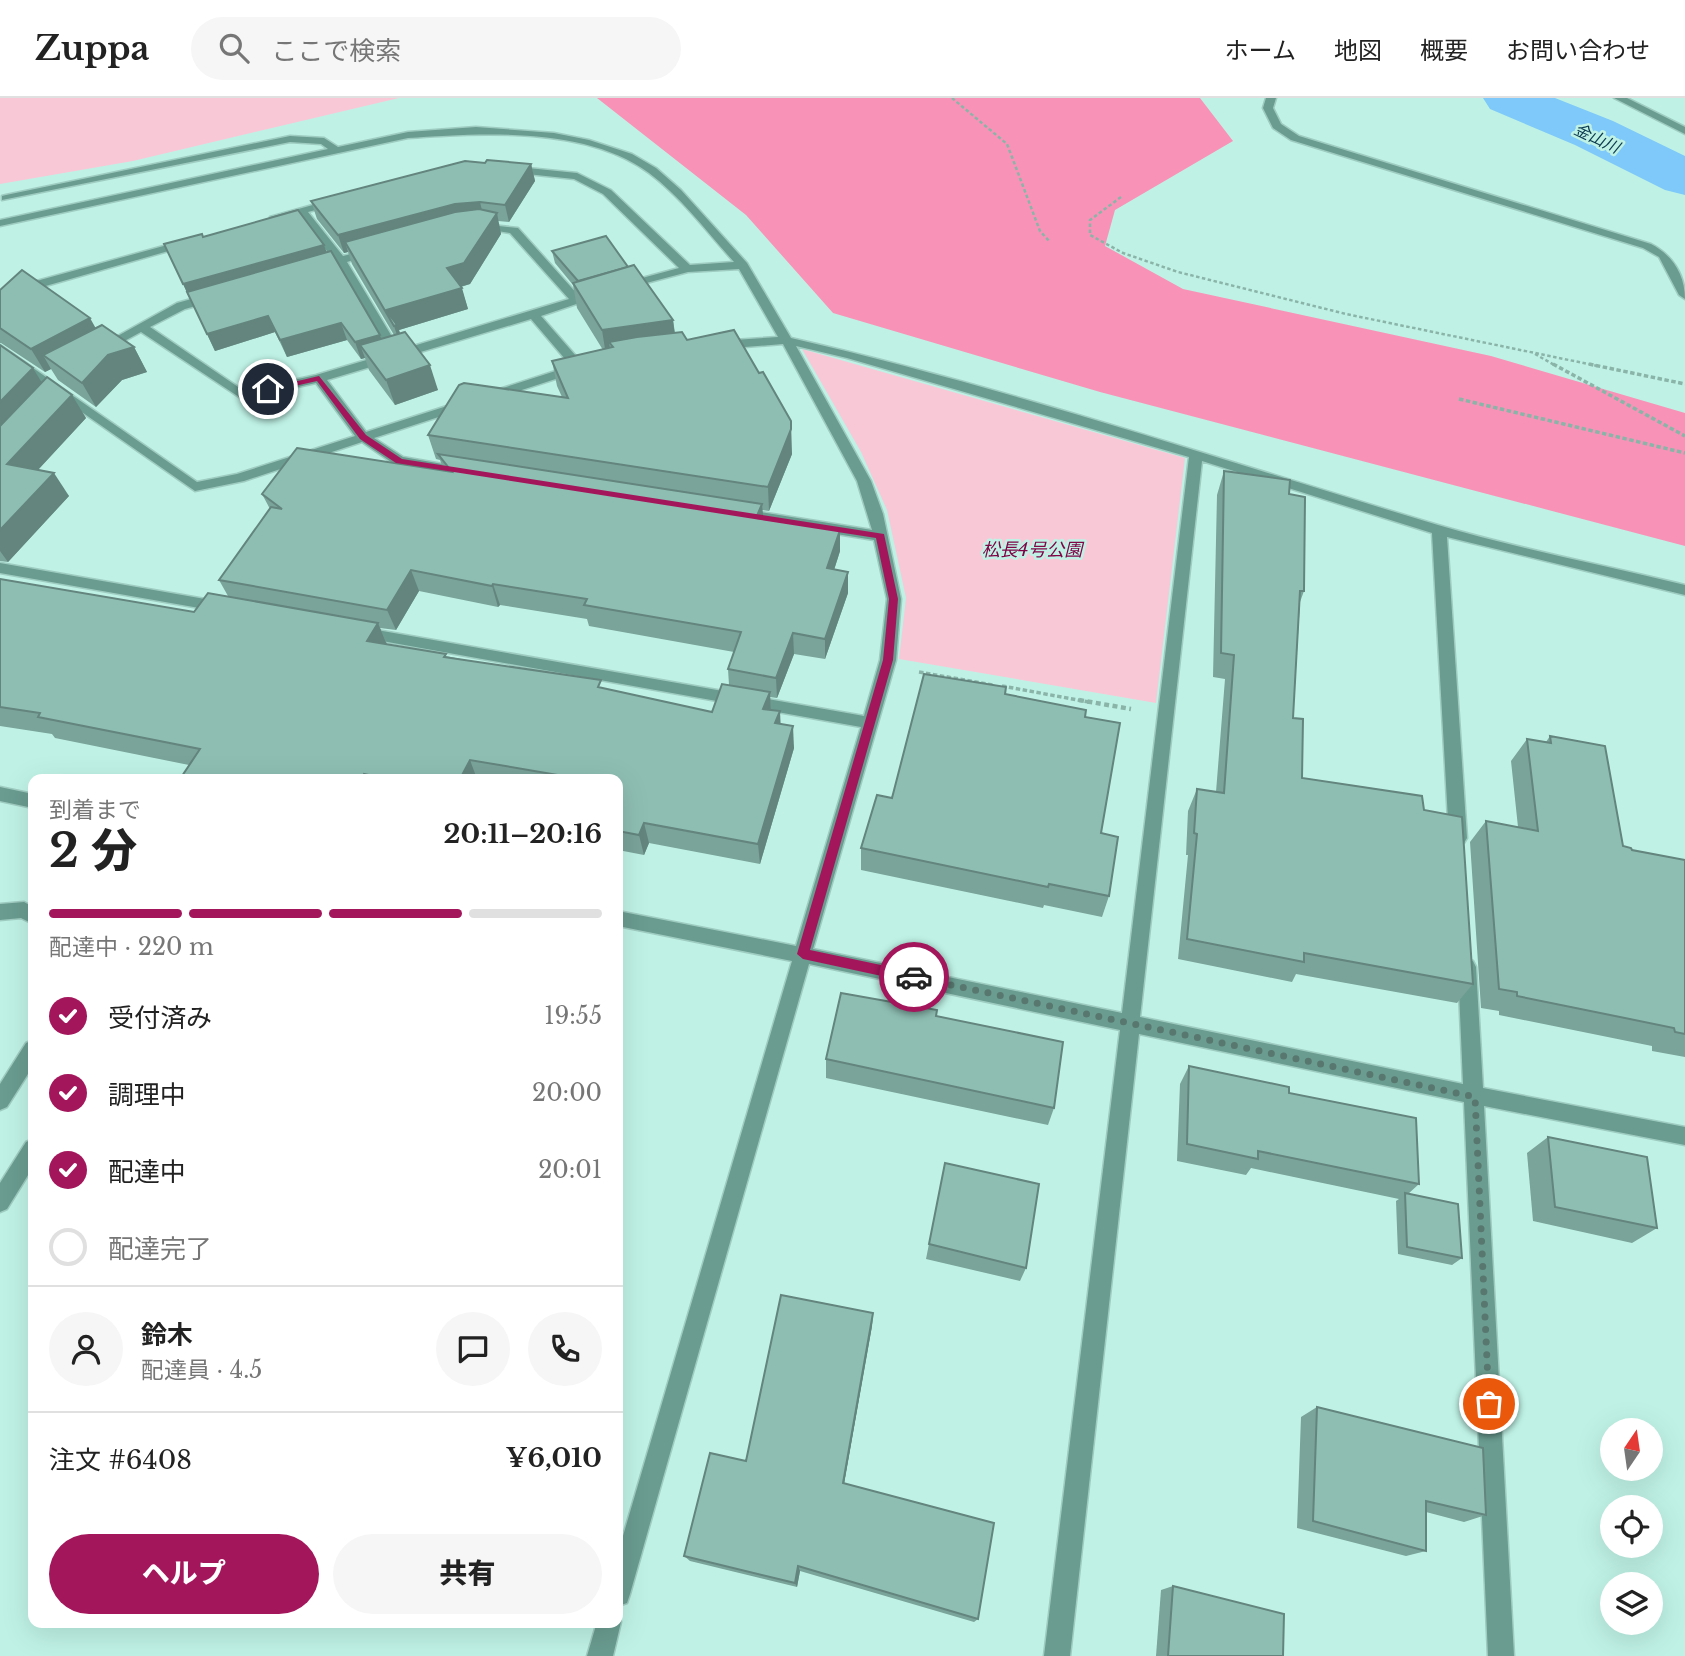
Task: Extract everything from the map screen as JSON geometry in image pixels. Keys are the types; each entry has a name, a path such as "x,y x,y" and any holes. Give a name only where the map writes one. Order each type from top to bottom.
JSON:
{"street":[{"path":"1271,98 1268,108 1277,126 1295,138 1647,246 1664,255 1685,295"},
{"path":"1619,98 1685,131"},
{"path":"0,223 408,135 476,130 517,131 589,143 628,156 652,170 677,192 743,265 827,410 864,481 876,514 894,599 886,667 623,1577"},
{"path":"6,198 290,139 324,141 336,151"},
{"path":"494,169 544,171 577,176 607,191 687,269"},
{"path":"262,221 340,200"},
{"path":"301,210 341,261 397,355"},
{"path":"459,227 484,224 513,230 577,301"},
{"path":"0,295 196,239"},
{"path":"301,272 380,250"},
{"path":"141,327 243,395 319,378 687,269 743,265"},
{"path":"93,354 181,306 221,295"},
{"path":"0,349 50,377 55,396 195,486 239,478 585,366 533,314"},
{"path":"707,346 785,340 850,355 1196,455 1439,530 1685,590"},
{"path":"319,378 363,437 399,461 482,474"},
{"path":"1057,1656 1196,455"},
{"path":"729,513 880,536"},
{"path":"1439,530 1460,862"},
{"path":"0,568 231,609"},
{"path":"340,628 870,723"},
{"path":"0,794 28,800"},
{"path":"0,912 24,910 28,913"},
{"path":"623,919 803,954 1475,1097 1685,1136"},
{"path":"1465,945 1475,1097 1501,1656"},
{"path":"0,1101 28,1057"},
{"path":"0,1202 28,1157"},
{"path":"600,1656 608,1628"}],"path":[{"path":"952,98 1007,144 1040,231 1050,242"},
{"path":"1121,197 1090,220 1090,235 1106,246 1168,269 1313,307 1685,384"},
{"path":"1531,351 1571,376 1685,436"},
{"path":"1459,398 1685,453"},
{"path":"886,667 1166,715"}],"green space":[{"path":"0,98 399,98 133,161 0,184"},
{"name":"松長4号公園","path":"802,349 1185,458 1156,703 899,659 906,598 887,510 861,452"}],"shaded area":[{"path":"597,98 1200,98 1233,141 1115,210 1105,246 1183,289 1491,356 1685,413 1685,546 1100,392 833,313 746,215"}],"building":[{"path":"487,160 531,164 505,205 480,202 455,204 338,235 311,201 465,161 485,163"},
{"path":"479,209 497,213 464,263 447,268 462,288 386,310 397,325 394,326 345,242 455,212"},
{"path":"298,210 324,245 183,284 164,244 202,234 203,237"},
{"path":"606,236 628,267 578,281 552,251"},
{"path":"331,251 380,335 355,342 341,323 280,340 268,316 207,334 187,292"},
{"path":"634,265 673,320 602,330 573,283"},
{"path":"22,270 90,318 31,349 0,328 0,290"},
{"path":"102,325 134,347 108,355 82,383 43,355"},
{"path":"734,330 759,373 763,372 791,421 791,429 768,487 428,435 459,385 464,383 568,398 552,361 613,347 609,342 637,337 682,332 687,340"},
{"path":"405,332 430,365 386,380 360,345"},
{"path":"0,345 33,368 0,402"},
{"path":"47,377 72,395 7,464 54,473 0,530 0,426"},
{"path":"297,448 452,472 438,454 762,504 756,518 840,530 827,568 848,572 825,639 793,633 776,678 728,669 741,632 584,605 587,599 493,584 492,586 411,570 387,610 219,580 271,507 282,509 262,494"},
{"path":"1224,471 1290,480 1289,494 1305,497 1304,591 1300,591 1293,718 1303,719 1302,778 1422,796 1424,810 1462,817 1473,984 1304,953 1304,962 1187,939 1197,834 1194,833 1197,789 1224,793 1234,655 1221,653"},
{"path":"0,579 194,612 208,593 378,623 367,641 446,654 444,657 601,680 598,687 712,712 722,684 770,692 763,709 780,711 775,723 793,726 758,844 644,823 639,835 623,832 623,774 552,774 470,760 463,774 183,774 200,749 38,717 40,713 0,707"},
{"path":"924,674 1006,687 1005,694 1086,710 1085,717 1120,723 1101,833 1118,837 1109,896 1049,884 1048,887 861,848 877,795 892,798"},
{"path":"1550,736 1605,746 1623,846 1685,860 1685,1034 1675,1032 1674,1028 1517,996 1517,992 1499,989 1486,821 1538,831 1527,739 1551,743"},
{"path":"841,993 937,1010 936,1016 1063,1042 1054,1108 826,1059"},
{"path":"1189,1066 1289,1087 1289,1093 1416,1118 1419,1184 1258,1151 1258,1159 1187,1144"},
{"path":"1548,1137 1647,1157 1657,1228 1555,1207"},
{"path":"945,1163 1039,1184 1026,1268 929,1244"},
{"path":"1405,1193 1458,1204 1462,1258 1407,1247"},
{"path":"781,1295 873,1313 843,1483 994,1523 978,1619 798,1566 795,1583 684,1556 710,1453 746,1461"},
{"path":"1317,1407 1483,1448 1486,1515 1426,1501 1426,1551 1313,1521"},
{"path":"1173,1586 1284,1614 1283,1656 1168,1656"}],"waterway":[{"name":"金山川","path":"1509,98 1594,133 1685,178"}],"way so far":[{"path":"914,977 1475,1097 1489,1404"}],"route":[{"path":"268,389 319,378 363,437 399,461 880,536 894,599 888,660 803,954 914,977"}]}
